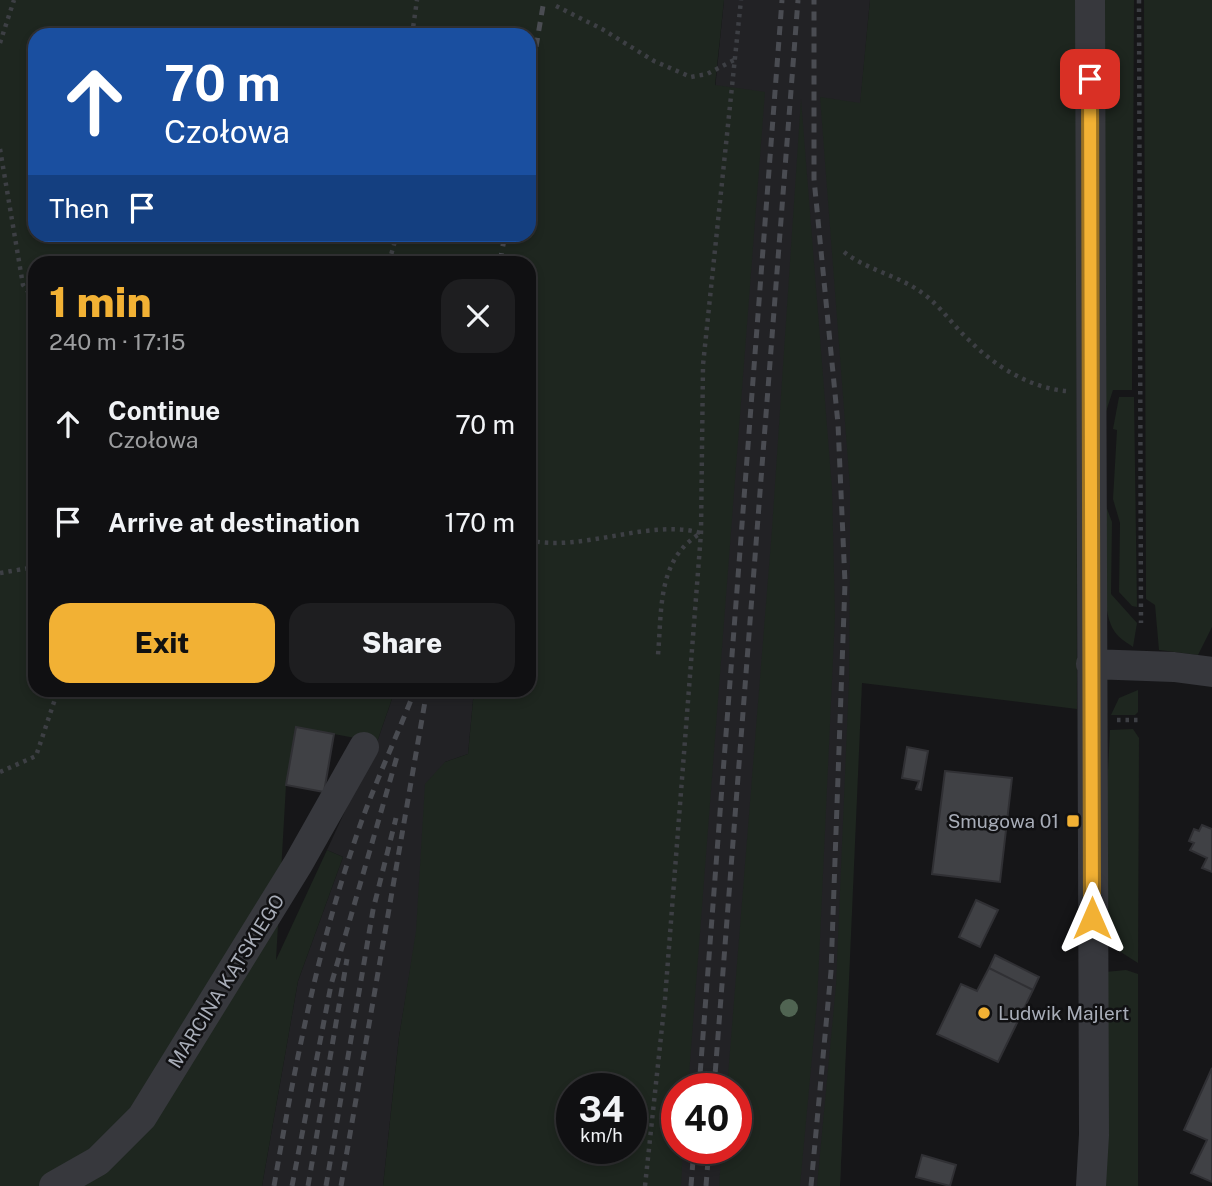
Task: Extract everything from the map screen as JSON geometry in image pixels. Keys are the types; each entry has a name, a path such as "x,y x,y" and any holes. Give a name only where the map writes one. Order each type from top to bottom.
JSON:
{"street":[{"path":"1090,0 1094,1135 1091,1186"},
{"path":"1091,664 1208,663"},
{"name":"MARCINA KĄTSKIEGO","path":"54,1186 98,1161 142,1117 298,864 364,747"}],"path":[{"path":"0,43 14,0"},
{"path":"413,28 417,0"},
{"path":"645,1186 665,999 701,533 703,365 741,0"},
{"path":"1139,0 1141,623"},
{"path":"556,6 602,29 654,61 691,76 707,74 734,60"},
{"path":"0,149 23,285 28,292"},
{"path":"844,252 856,261 922,292 971,342 1025,380 1056,390 1091,393"},
{"path":"536,541 561,543 670,530 701,533"},
{"path":"658,655 670,563 684,543 701,533"},
{"path":"0,573 28,568"},
{"path":"0,772 36,757 56,697"}],"shaded area":[{"path":"0,0 724,0 715,85 765,92 689,1073 661,1073 661,1164 682,1164 681,1186 383,1186 399,1037 416,931 425,784 445,762 468,754 473,697 536,697 536,256 28,256 28,697 393,697 377,742 296,727 286,785 276,960 327,850 343,857 298,981 262,1186 0,1186"},
{"path":"724,0 870,0 848,237 866,552 840,1186 606,1186 626,1164 647,1164 647,1073 638,1073 695,289"},
{"path":"870,0 1076,0 1077,709 862,683 840,1186 817,1186 836,985 849,681 850,565 850,487 820,97 860,103"},
{"path":"1102,0 1134,0 1132,390 1113,390 1103,421"},
{"path":"1144,0 1212,0 1212,627 1198,655 1159,650 1155,605 1146,599"},
{"path":"801,99 832,489 835,616 817,1003 800,1186 719,1186 721,1164 752,1164 752,1073 728,1073 772,529"},
{"path":"1119,397 1134,397 1137,607 1132,606 1119,592 1120,523 1113,499 1117,430 1113,429"},
{"path":"1103,498 1112,522 1111,594 1137,623 1133,647 1113,629 1109,617 1104,585"},
{"path":"1138,690 1138,712 1135,715 1111,715 1119,698"},
{"path":"393,697 473,697 468,754 445,762 399,1037 383,1186 262,1186 298,981 343,857 327,850 377,742"},
{"path":"1133,729 1139,738 1138,963 1108,944 1107,790 1110,730"},
{"path":"1126,970 1138,974 1138,1186 1101,1186 1105,972"}],"building":[{"path":"296,727 334,734 324,792 286,785"},
{"path":"907,747 928,751 921,790 916,789 919,781 902,778"},
{"path":"945,771 1012,778 1000,882 932,874"},
{"path":"1202,825 1212,829 1212,872 1202,868 1207,858 1190,850 1194,843 1189,841 1194,829 1199,831"},
{"path":"976,900 998,910 980,947 959,937"},
{"path":"995,955 1039,977 1033,990 989,968"},
{"name":"Ludwik Majlert","path":"989,968 1033,990 998,1062 937,1034 961,984 977,991"},
{"path":"1212,1068 1212,1182 1191,1173 1207,1140 1184,1130"},
{"path":"922,1155 956,1165 950,1186 916,1177"}],"railway":[{"path":"536,47 544,0"},
{"path":"700,1073 782,0"},
{"path":"715,1073 798,0"},
{"path":"811,1186 831,971 845,583 838,424 814,179 814,0"},
{"path":"501,256 504,242"},
{"path":"274,1186 298,1056 340,885 375,785 412,697"},
{"path":"341,1186 426,697"},
{"path":"292,1186 331,985 398,753"},
{"path":"326,1186 373,910 396,818"},
{"path":"308,1186 347,959"},
{"path":"691,1186 693,1164"},
{"path":"706,1186 708,1164"}],"place":[{"name":"Smugowa 01","path":"1073,821"},
{"name":"Ludwik Majlert","path":"984,1013"}],"route":[{"path":"1090,79 1092,918"}]}
